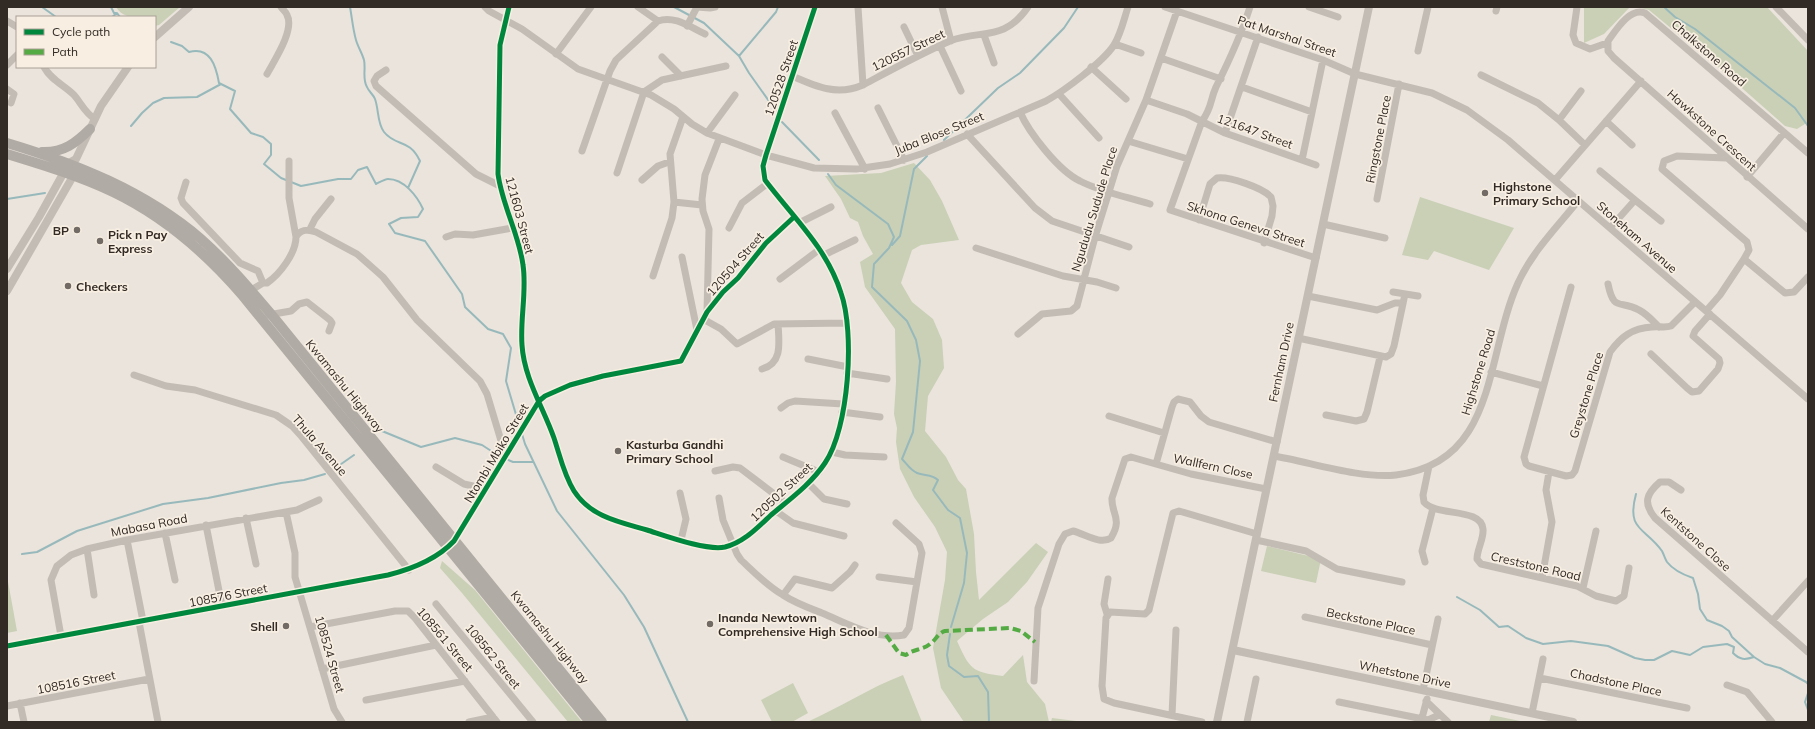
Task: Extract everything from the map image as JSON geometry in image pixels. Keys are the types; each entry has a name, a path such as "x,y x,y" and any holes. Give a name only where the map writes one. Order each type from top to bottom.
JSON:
{"main road":[{"path":"34,151 48,152 70,146 77,142 90,129"},
{"name":"Kwamashu Highway","path":"7,143 34,151 72,167 172,229 271,314 590,722"},
{"name":"Kwamashu Highway","path":"7,154 72,167"},
{"name":"Kwamashu Highway","path":"247,293 260,317 602,722"}],"street":[{"path":"156,35 188,7"},
{"path":"267,74 283,44 289,24 287,14 282,7"},
{"name":"121603 Street","path":"509,7 500,45 498,68 500,186 523,266 523,353 527,374 539,401"},
{"path":"556,54 591,7"},
{"path":"638,7 658,21"},
{"path":"689,23 696,10 716,7"},
{"name":"120528 Street","path":"766,155 815,7"},
{"path":"858,7 863,85"},
{"path":"942,7 951,41"},
{"name":"120557 Street","path":"792,76 815,86 835,91 848,91 951,41 984,35 1000,30 1018,20 1028,7"},
{"name":"Juba Blose Street","path":"488,8 578,69 644,92 661,100 706,133 719,140 814,168 865,169 904,160 1020,112 1059,94 1115,44 1128,7"},
{"name":"Pat Marshal Street","path":"1165,7 1258,37 1323,60 1355,74"},
{"path":"1128,141 1188,159 1202,121 1209,110 1214,92 1242,32 1250,7"},
{"path":"1309,7 1338,17"},
{"name":"Fernham Drive","path":"1217,722 1369,7"},
{"path":"1418,51 1428,7"},
{"path":"1555,180 1640,81 1611,55 1607,48 1607,43 1590,49 1576,43 1573,35 1577,7"},
{"path":"1776,7 1808,40"},
{"name":"Ngududu Sudude Place","path":"1018,334 1042,314 1066,312 1076,309 1109,191 1128,141 1146,100 1177,11"},
{"name":"Chalkstone Road","path":"1607,43 1632,13 1639,11 1645,13 1808,153"},
{"path":"582,151 606,80 618,57 658,21 670,19 689,23 705,34"},
{"path":"7,21 16,26"},
{"path":"904,27 918,56"},
{"path":"984,35 994,63"},
{"path":"1225,133 1242,88 1258,37"},
{"path":"1115,44 1141,53"},
{"path":"940,46 961,91"},
{"path":"7,65 16,56"},
{"path":"662,56 681,76"},
{"path":"1161,58 1221,79"},
{"name":"121647 Street","path":"1302,160 1323,60"},
{"path":"617,173 644,92 657,82 726,66"},
{"path":"1091,67 1126,99"},
{"path":"44,68 47,73 74,96 87,114 95,119"},
{"path":"7,291 72,167 95,119 108,96 127,68"},
{"path":"386,70 377,76 374,81 376,86 476,174 500,186"},
{"name":"Stoneham Avenue","path":"1355,74 1432,93 1467,110 1492,126 1695,302 1806,394"},
{"path":"1481,75 1531,98 1559,120 1585,145"},
{"name":"Hawkstone Crescent","path":"1640,81 1747,177 1808,229"},
{"name":"Ringstone Place","path":"1377,199 1399,84"},
{"path":"7,88 14,94 11,103"},
{"path":"1242,88 1312,112"},
{"path":"1559,120 1581,91"},
{"path":"1059,94 1099,138"},
{"path":"706,133 735,95"},
{"name":"121647 Street","path":"1146,100 1187,114 1225,133 1316,165"},
{"path":"878,108 904,160"},
{"path":"1020,112 1034,136 1072,176 1079,181 1150,204"},
{"path":"835,113 865,169"},
{"path":"653,276 672,218 674,202 669,162 673,142 683,117"},
{"path":"1606,121 1632,146"},
{"path":"1747,177 1784,132"},
{"path":"967,134 1044,216 1064,227 1129,247"},
{"path":"719,140 705,175 702,205 708,229 705,316 737,344 768,326 778,324 847,322"},
{"name":"120502 Street","path":"539,401 568,480 580,498 588,506 607,518 681,540 716,547 734,544 748,536 808,483 832,452 842,412 848,370 849,348 847,322 842,296 834,272 822,252 768,183 763,171 766,155"},
{"path":"1651,354 1687,388 1696,392 1718,369 1720,363 1719,359 1693,336 1749,250 1746,242 1662,168 1662,164 1668,158 1676,156 1726,158"},
{"name":"Skhona Geneva Street","path":"1188,159 1170,210 1316,258"},
{"path":"247,293 263,283 270,281 289,258 294,249 296,237 290,209 287,174 289,161"},
{"path":"642,180 658,166 669,162"},
{"path":"7,269 72,167"},
{"path":"1600,171 1660,221"},
{"path":"1199,220 1210,184 1217,178 1230,179 1251,186 1268,193 1272,201 1272,216 1264,242"},
{"path":"186,182 181,198 183,203 240,263 258,271 263,283"},
{"path":"728,228 742,203 768,183"},
{"path":"310,230 315,219 331,199"},
{"path":"1610,228 1635,200"},
{"name":"Highstone Road","path":"1274,456 1381,476 1408,473 1428,466 1443,458 1453,450 1472,428 1478,417 1506,316 1518,283 1536,252 1578,201"},
{"path":"674,202 702,205"},
{"path":"800,223 831,207"},
{"name":"120504 Street","path":"697,330 722,292 738,278 756,253 794,217"},
{"path":"1323,224 1384,238"},
{"path":"446,237 455,234 473,235 512,228"},
{"path":"296,237 299,232 310,230 356,254 383,277 417,320 470,369 480,381 487,394 502,444 508,452"},
{"path":"780,279 822,252 855,240"},
{"path":"976,248 1063,276 1116,288"},
{"path":"682,257 697,330"},
{"path":"1744,259 1785,292 1794,292 1808,277"},
{"path":"1608,284 1611,297 1617,304 1639,310 1659,327"},
{"path":"1542,578 1552,522 1546,490 1549,472 1529,466 1524,461 1543,386 1571,287"},
{"path":"1393,292 1418,296"},
{"path":"1298,338 1380,357 1386,357 1391,354 1405,294"},
{"path":"1308,296 1377,310 1395,303 1403,303"},
{"path":"260,317 291,311 299,304 307,302 330,320 332,323 329,331"},
{"name":"Greystone Place","path":"1549,472 1566,476 1574,474 1607,358 1615,346 1632,331 1668,327 1674,324 1695,302"},
{"path":"762,369 772,365 777,357 778,324"},
{"name":"Ntombi Mbiko Street","path":"451,545 539,401 545,396 570,384 603,376 667,366 681,361 697,330"},
{"path":"1326,415 1356,421 1364,419 1369,406 1380,357"},
{"path":"808,359 887,379"},
{"path":"1491,372 1543,386"},
{"name":"Thula Avenue","path":"134,375 166,386 195,390 276,415 284,419 302,437 409,570"},
{"name":"Wallfern Close","path":"1156,464 1174,402 1178,399 1183,399 1190,402 1201,416 1209,422 1277,442"},
{"path":"781,408 788,403 795,401 843,404"},
{"path":"842,412 880,417"},
{"path":"1109,416 1164,433"},
{"path":"832,452 845,455 884,457"},
{"path":"783,457 818,472"},
{"name":"Wallfern Close","path":"1034,681 1038,608 1062,538 1068,532 1072,531 1100,540 1111,538 1118,517 1112,503 1112,498 1124,462 1131,457 1191,474 1266,489"},
{"path":"1425,562 1422,551 1434,508 1426,505 1423,499 1428,466"},
{"path":"436,467 464,484 486,490"},
{"path":"715,471 733,467 740,468 786,503"},
{"name":"Kentstone Close","path":"1681,490 1669,482 1660,482 1648,495 1648,510 1655,518 1808,652"},
{"path":"808,483 824,499 847,504"},
{"path":"680,493 686,519 681,540"},
{"path":"719,498 723,520 741,560 783,596 874,634 901,635 907,633 909,628 922,550 896,523"},
{"name":"Mabasa Road","path":"61,636 52,586 52,576 62,561 88,549 164,532 286,512 304,508 319,500"},
{"name":"Creststone Road","path":"1434,508 1474,517 1480,521 1483,529 1477,559 1481,564 1584,588 1596,596 1616,601 1620,600 1624,596 1629,568"},
{"path":"776,511 793,523 844,536"},
{"path":"1108,614 1115,611 1145,614 1149,610 1172,513 1179,511 1256,537 1306,551 1338,569 1402,582"},
{"name":"108524 Street","path":"286,512 295,553 295,577 334,709 342,722"},
{"path":"246,518 256,564"},
{"path":"206,525 222,606"},
{"path":"1584,588 1596,531"},
{"path":"164,532 175,580"},
{"path":"127,540 149,679 158,721"},
{"name":"108576 Street","path":"7,646 300,592 409,570 451,545"},
{"path":"88,549 94,595"},
{"path":"783,596 795,579 832,588 850,572 855,565"},
{"path":"879,577 917,582"},
{"path":"1108,579 1104,604 1108,614 1105,623 1102,686 1104,699 1114,703 1202,722"},
{"path":"1772,620 1808,581"},
{"name":"108562 Street","path":"436,604 533,722"},
{"name":"108561 Street","path":"310,627 405,610 415,618 466,681 495,720"},
{"name":"Beckstone Place","path":"1305,617 1432,645"},
{"path":"1422,718 1426,701 1432,645 1438,619"},
{"path":"1172,715 1176,630"},
{"path":"322,669 436,645"},
{"name":"Whetstone Drive","path":"1233,650 1573,722"},
{"path":"1532,713 1543,659"},
{"name":"Chadstone Place","path":"1540,678 1687,708"},
{"name":"108516 Street","path":"7,706 149,679"},
{"path":"1247,722 1256,679"},
{"path":"366,700 466,681"},
{"path":"1727,685 1747,692 1772,722"},
{"path":"1426,701 1439,714 1447,719 1448,722"},
{"path":"1339,702 1432,720 1439,714"},
{"path":"20,703 24,722"},
{"path":"469,722 495,720"}],"green space":[{"path":"116,7 180,7 159,25 156,26 156,16 128,16"},
{"path":"1584,7 1630,7 1604,34 1584,43"},
{"path":"1637,7 1767,7 1808,51 1808,122 1797,129 1785,126 1718,67 1649,10"},
{"path":"914,163 930,180 942,201 959,240 921,245 912,250 901,283 912,302 933,319 942,340 944,368 928,396 925,431 946,457 958,480 966,489 974,534 979,600 1036,543 1048,552 1027,582 1008,602 983,619 957,641 965,658 973,668 984,673 1003,676 1023,655 1027,682 1045,704 1049,722 964,722 941,688 933,648 945,580 947,552 935,527 914,497 900,469 896,442 897,428 894,414 896,382 895,329 865,287 860,262 873,254 863,236 858,222 850,218 841,199 825,176 881,173"},
{"path":"1420,197 1514,228 1489,270 1434,251 1428,260 1402,255"},
{"path":"1267,546 1321,559 1316,583 1261,571"},
{"path":"442,561 475,590 582,722 568,722 440,568"},
{"path":"7,576 17,631 7,633"},
{"path":"903,675 922,722 807,722 878,686"},
{"path":"793,683 808,713 792,722 772,722 761,700"},
{"path":"1491,715 1525,722 1489,722"},
{"path":"1052,718 1084,722 1051,722"}],"waterway":[{"path":"42,7 55,16"},
{"path":"111,7 114,13 116,13"},
{"path":"350,7 355,36 364,60 364,77 368,89 375,99 379,121 382,128 384,132 393,140 411,149 420,161 408,188"},
{"path":"674,7 704,23 739,56 776,111"},
{"path":"739,56 776,12 778,7"},
{"path":"944,140 998,88 1020,73 1064,28 1078,7"},
{"path":"1664,7 1675,17 1695,29 1795,108 1808,126"},
{"path":"113,16 117,13 119,16"},
{"path":"171,42 182,46 189,52 202,52 211,59 214,64 219,83 235,91 230,109 251,133 263,137 271,144 271,155 264,164 281,178 301,186 338,179 351,179 358,170 367,167 376,184 387,179 394,180 405,185 414,194 423,209 418,217 401,218 389,224 395,233 425,241 462,294 465,307 488,329 503,334 511,348 506,381 520,428"},
{"path":"131,126 153,103 164,98 197,97 221,84"},
{"path":"782,122 819,160"},
{"path":"892,245 900,236 914,169 927,156"},
{"path":"828,174 836,185 888,224 894,237 889,248 874,264 872,287 907,321 916,340 920,361 913,432 902,459 910,469 915,472 938,480 933,490 948,510 960,518 967,553 964,583 951,627"},
{"path":"7,199 45,193"},
{"path":"382,431 421,447 455,438 482,445 502,458"},
{"path":"522,434 525,444 557,511 624,595 644,627 688,722"},
{"path":"334,469 354,455"},
{"path":"506,459 513,462 533,462"},
{"path":"22,554 37,552 77,531 163,504 208,498 281,483 304,480 325,474"},
{"path":"1636,494 1633,515 1635,522 1656,543 1662,551 1666,561 1673,568 1686,576 1693,578 1698,594 1700,609 1707,620 1722,626 1729,631 1732,637 1754,657 1765,664 1780,668 1808,684"},
{"path":"1457,597 1480,610 1499,627 1508,626 1526,638 1543,644 1571,641 1608,646 1635,658 1645,660 1654,660 1672,651 1690,655 1703,647 1727,644 1734,647 1733,653 1740,658 1745,659 1754,657"},
{"path":"950,634 947,655 949,666 964,677 978,676 988,692 989,722"},
{"path":"1808,693 1805,702 1808,710"}],"marked path":[{"path":"886,635 899,653 906,655 927,646 945,631 1010,628 1021,631 1035,642"}],"cycle path":[{"path":"509,7 500,45 498,174 503,197 518,242 523,265 524,285 522,345 523,357 530,381 550,426 565,472 574,491 581,500 597,513 616,521 697,545 717,548 732,545 750,534 800,491 825,463 833,447 840,427 847,380 848,355 848,331 841,293 835,277 818,247 765,180 763,166 815,7"},
{"path":"7,646 388,575 406,570 432,558 454,541 539,401 545,396 570,385 603,376 681,361 707,312 723,292 738,278 766,243 794,217"}],"place":[{"name":"Highstone Primary School","path":"1485,193"},
{"name":"BP","path":"77,230"},
{"name":"Pick n Pay Express","path":"100,241"},
{"name":"Checkers","path":"68,286"},
{"name":"Kasturba Gandhi Primary School","path":"618,451"},
{"name":"Inanda Newtown Comprehensive High School","path":"710,624"},
{"name":"Shell","path":"286,626"}]}
